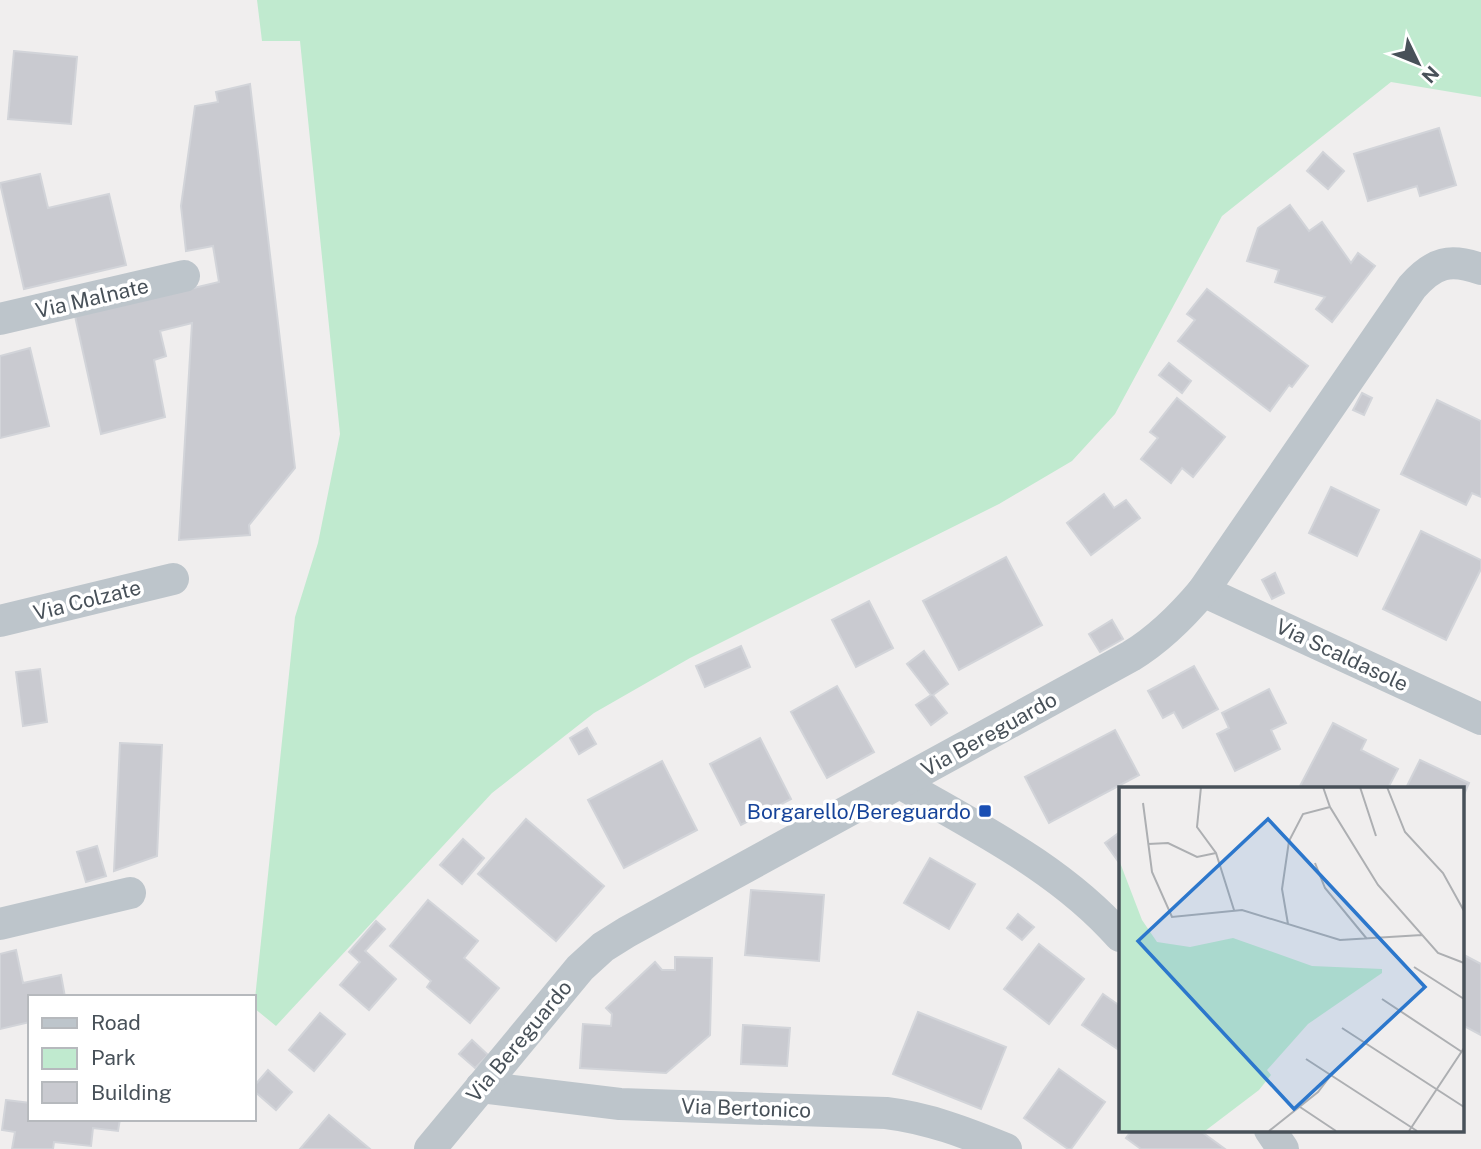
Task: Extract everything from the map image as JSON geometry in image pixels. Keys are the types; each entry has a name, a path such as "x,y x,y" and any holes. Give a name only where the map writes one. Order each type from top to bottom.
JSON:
{"street":[{"name":"Via Bereguardo","path":"430,1149 580,968 603,947 1142,649 1181,616 1203,591 1412,287 1429,270 1439,265 1465,264 1481,269"},
{"name":"Via Malnate","path":"0,319 184,276"},
{"name":"Via Colzate","path":"0,621 173,579"},
{"name":"Via Scaldasole","path":"1203,591 1481,719"},
{"path":"900,783 1048,871 1090,904 1119,934"},
{"path":"0,924 130,893"},
{"name":"Via Bertonico","path":"481,1087 620,1104 886,1113 943,1126 1006,1149"},
{"path":"1271,1132 1283,1149"}],"green space":[{"path":"257,0 1481,0 1481,97 1391,82 1222,216 1115,414 1072,461 999,504 690,658 594,713 492,793 276,1026 256,1010 255,995 295,617 318,543 340,434 300,41 262,41"}],"building":[{"path":"14,51 77,57 71,124 8,119"},
{"path":"250,84 295,468 249,525 250,535 179,540 192,323 160,331 166,356 154,360 165,417 101,434 75,316 219,282 213,246 186,251 181,206 195,106 218,102 216,92"},
{"path":"1439,128 1456,185 1420,196 1417,186 1368,201 1354,154"},
{"path":"1323,152 1344,171 1328,189 1307,171"},
{"path":"40,174 48,208 109,194 126,265 24,289 0,183"},
{"path":"1290,205 1309,231 1322,222 1351,263 1358,253 1375,266 1332,322 1316,309 1325,297 1275,282 1279,270 1247,261 1258,228"},
{"path":"1207,289 1308,366 1292,387 1289,385 1270,411 1178,341 1195,320 1187,314"},
{"path":"30,348 49,426 0,438 0,356"},
{"path":"1169,363 1191,381 1182,393 1159,375"},
{"path":"1362,393 1372,398 1364,415 1353,410"},
{"path":"1177,398 1225,437 1193,477 1182,468 1171,483 1141,459 1158,438 1150,432"},
{"path":"1437,400 1481,421 1481,497 1472,493 1466,505 1401,474"},
{"path":"1331,487 1379,510 1357,556 1309,533"},
{"path":"1104,494 1114,508 1126,500 1140,518 1091,555 1067,523"},
{"path":"1421,531 1481,560 1481,569 1446,640 1383,609"},
{"path":"1006,557 1042,625 959,670 923,601"},
{"path":"1275,573 1284,593 1272,599 1262,580"},
{"path":"869,601 893,648 856,667 832,620"},
{"path":"1112,620 1123,639 1100,652 1089,634"},
{"path":"741,646 750,667 705,687 696,666"},
{"path":"924,651 948,684 933,695 947,713 931,725 916,705 931,695 907,664"},
{"path":"1194,666 1218,709 1183,728 1174,712 1163,718 1148,691"},
{"path":"40,669 47,722 23,726 16,672"},
{"path":"837,686 874,752 827,778 791,712"},
{"path":"1269,689 1286,723 1271,730 1280,749 1235,771 1217,734 1229,728 1222,713"},
{"path":"1333,723 1366,740 1361,750 1398,769 1389,787 1300,787"},
{"path":"587,728 596,744 579,754 570,738"},
{"path":"1115,730 1139,775 1049,823 1025,777"},
{"path":"760,738 791,799 741,825 710,764"},
{"path":"120,743 162,745 157,856 114,871"},
{"path":"1420,760 1469,783 1464,794 1464,787 1406,787"},
{"path":"662,761 697,830 624,868 588,800"},
{"path":"526,819 604,886 556,941 478,874"},
{"path":"1119,833 1119,863 1105,843"},
{"path":"463,839 484,858 462,884 440,865"},
{"path":"97,846 106,876 86,882 77,852"},
{"path":"930,858 975,884 949,929 904,903"},
{"path":"751,890 824,895 819,961 745,955"},
{"path":"428,900 478,941 464,958 499,988 470,1023 427,987 431,981 390,946"},
{"path":"1018,914 1034,927 1022,940 1007,928"},
{"path":"376,921 385,929 365,951 396,979 369,1010 340,985 360,962 349,952"},
{"path":"1039,944 1084,979 1049,1024 1004,989"},
{"path":"16,950 23,983 61,975 65,995 28,995 28,1022 0,1029 0,954"},
{"path":"1464,955 1481,964 1481,1035 1464,1026"},
{"path":"675,957 712,958 710,1035 666,1073 580,1068 583,1024 611,1026 612,1014 606,1008 655,962 662,970 675,970"},
{"path":"1103,994 1119,1005 1119,1050 1082,1025"},
{"path":"918,1012 1006,1047 981,1109 893,1074"},
{"path":"320,1013 345,1034 314,1071 289,1050"},
{"path":"743,1025 790,1028 787,1066 741,1064"},
{"path":"472,1040 488,1055 475,1068 459,1054"},
{"path":"1059,1069 1105,1102 1071,1149 1024,1118"},
{"path":"268,1070 292,1092 276,1110 256,1093 256,1084"},
{"path":"6,1100 28,1103 28,1121 120,1121 118,1131 93,1128 91,1146 54,1142 53,1149 12,1149 15,1132 2,1130"},
{"path":"329,1115 370,1149 300,1149"},
{"path":"1130,1132 1202,1132 1225,1149 1141,1149 1126,1138"}],"place":[{"name":"Borgarello/Bereguardo","path":"985,811"}]}
